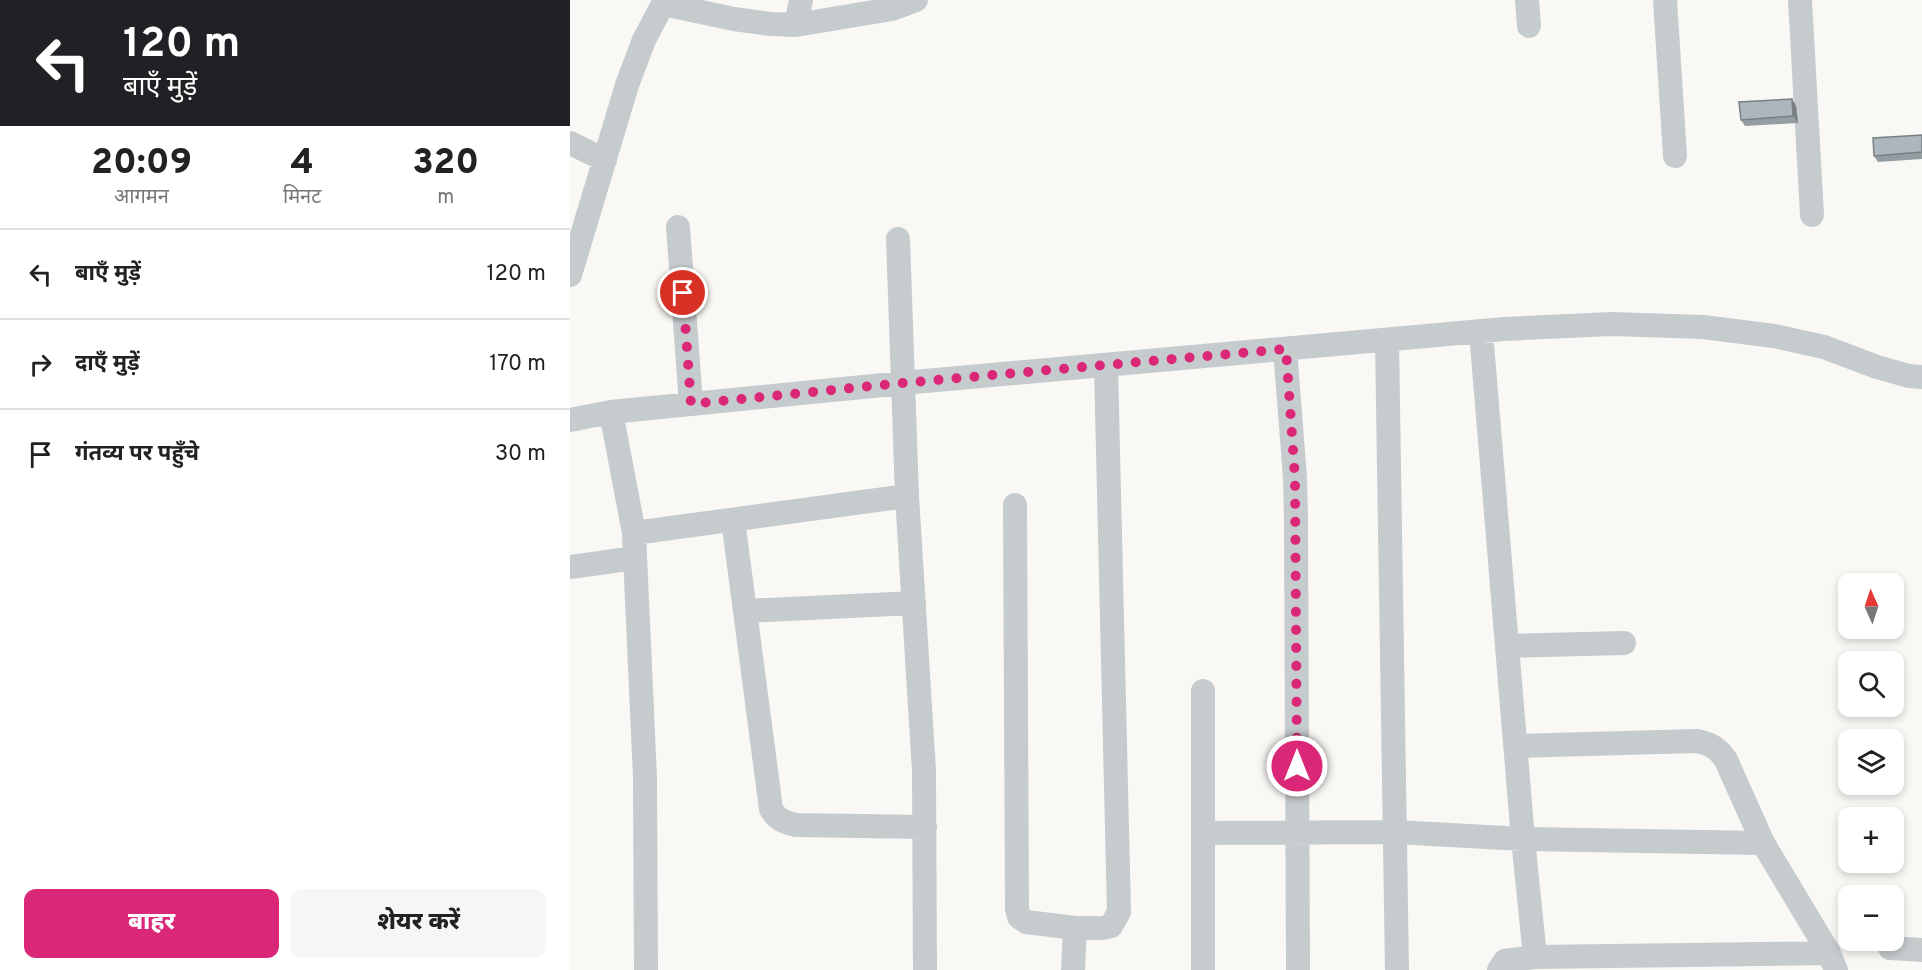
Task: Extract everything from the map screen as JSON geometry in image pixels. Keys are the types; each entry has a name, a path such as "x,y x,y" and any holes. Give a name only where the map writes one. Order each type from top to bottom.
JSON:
{"street":[{"path":"796,25 801,0"},
{"path":"570,275 634,67 644,40 664,2 734,19 796,25 891,9 916,0"},
{"path":"1527,0 1529,26"},
{"path":"1665,0 1675,156"},
{"path":"1800,0 1812,215"},
{"path":"570,143 605,160"},
{"path":"678,227 691,404"},
{"path":"898,239 908,496 924,771 925,970"},
{"path":"570,420 611,412 903,383 1492,330 1612,324 1703,327 1774,336 1824,347 1877,367 1909,376 1922,377"},
{"path":"1492,330 1507,646 1535,957"},
{"path":"1387,340 1397,970"},
{"path":"1286,349 1295,489 1298,970"},
{"path":"1015,505 1017,909 1019,917 1026,922 1075,928 1102,928 1111,926 1119,912 1106,366"},
{"path":"611,412 634,533 645,778 646,970"},
{"path":"634,533 908,496"},
{"path":"733,520 771,809 776,817 783,822 796,825 925,827"},
{"path":"570,567 635,558"},
{"path":"745,611 914,603"},
{"path":"1507,646 1624,643"},
{"path":"1203,691 1203,970"},
{"path":"1516,746 1697,741 1709,743 1719,750 1726,760 1762,843 1832,962"},
{"path":"1203,833 1395,832 1523,839 1762,843"},
{"path":"1073,970 1075,928"},
{"path":"1904,949 1922,950"},
{"path":"1499,970 1505,961 1535,957 1832,962"}],"building":[{"path":"1792,99 1793,116 1741,120 1739,102"},
{"path":"1922,135 1922,152 1874,156 1873,138"}],"route":[{"path":"683,293 691,404 1286,349 1295,478 1297,766"}]}
